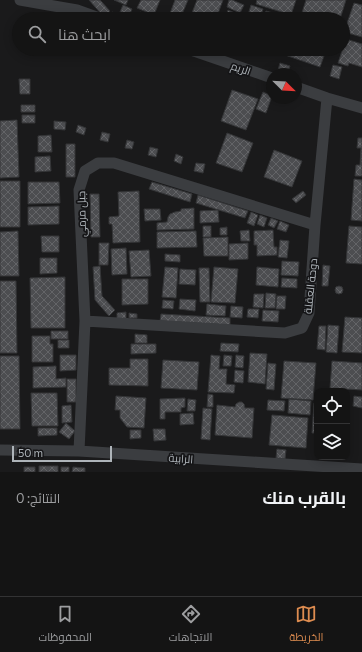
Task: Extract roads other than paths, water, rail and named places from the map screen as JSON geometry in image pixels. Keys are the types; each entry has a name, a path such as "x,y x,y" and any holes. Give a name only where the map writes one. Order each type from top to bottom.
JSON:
{"street":[{"path":"20,0 77,5 90,12"},
{"name":"الريم","path":"208,56 266,76"},
{"path":"302,89 362,108"},
{"name":"دوحة العقلة","path":"85,321 285,334 302,328 309,313 315,225 327,98"},
{"name":"جبل مرمي","path":"79,451 85,321 80,190 86,171 98,163 114,163 315,225"},
{"name":"الرابية","path":"0,450 79,451 362,469"}]}
